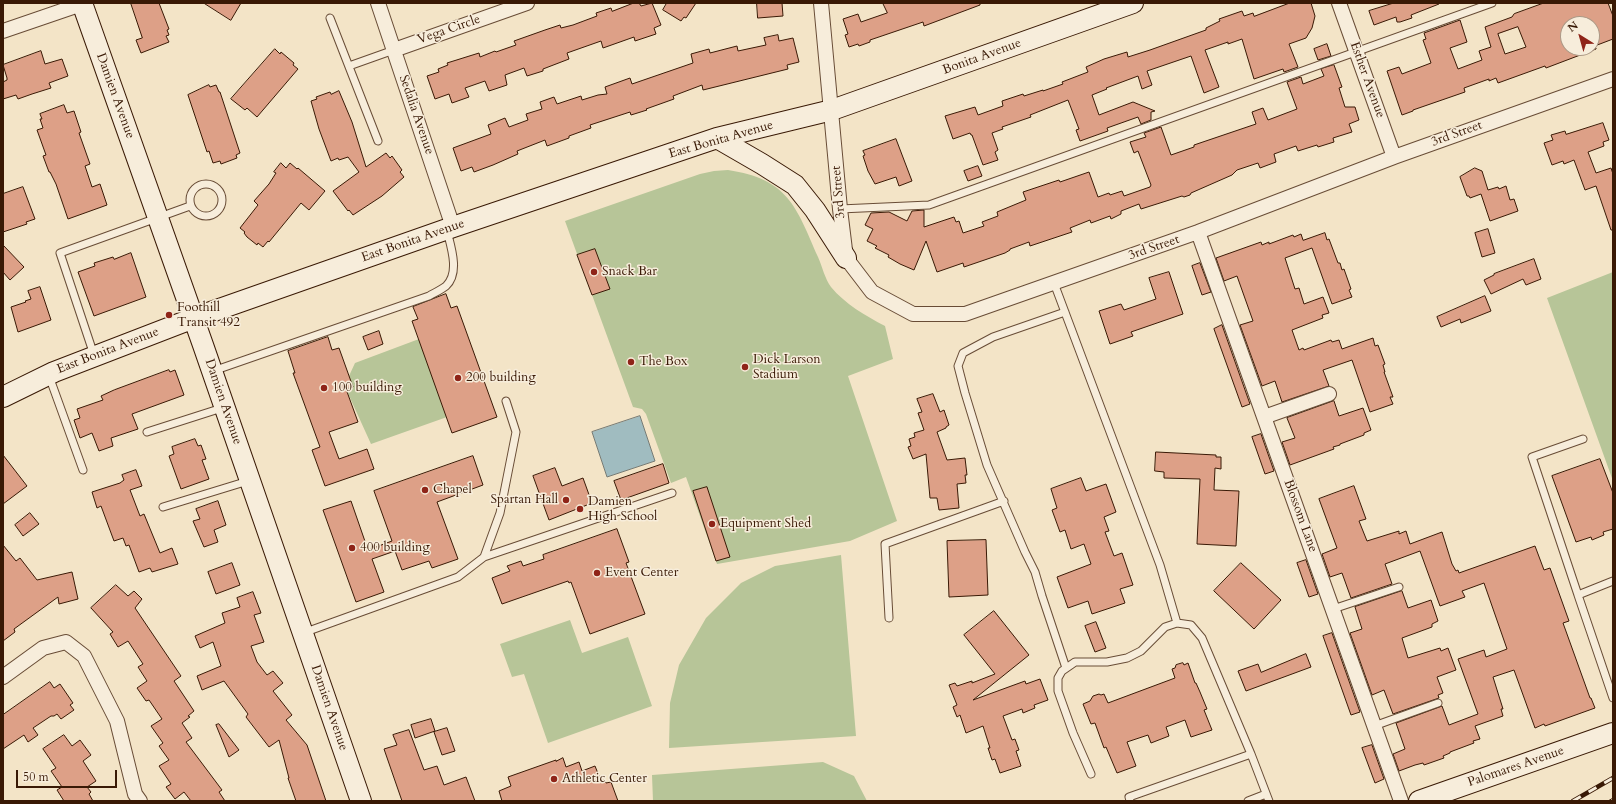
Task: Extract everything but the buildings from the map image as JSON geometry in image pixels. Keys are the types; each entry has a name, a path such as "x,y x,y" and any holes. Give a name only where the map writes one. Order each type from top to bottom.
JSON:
{"main road":[{"name":"Bonita Avenue","path":"832,110 1133,3"},
{"name":"Damien Avenue","path":"82,4 157,218 194,318 361,801"},
{"name":"East Bonita Avenue","path":"3,397 48,374 194,318 450,228 717,138 832,110"},
{"path":"717,138 795,185 815,210 846,258"},
{"name":"Palomares Avenue","path":"1419,801 1613,733"}],"street":[{"name":"Sedalia Avenue","path":"378,3 450,228"},
{"name":"Vega Circle","path":"394,50 527,3"},
{"name":"3rd Street","path":"821,3 846,258 872,292 913,314 965,314 1198,232 1394,157 1613,79"},
{"name":"Esther Avenue","path":"1339,3 1394,157"},
{"path":"3,31 82,4"},
{"name":"Blossom Lane","path":"1198,232 1401,801"},
{"path":"1264,417 1328,394"},
{"path":"3,676 44,648 66,642 84,656 117,721 135,794 140,801"}],"lane":[{"path":"840,209 929,205 1492,3"},
{"path":"330,18 378,141"},
{"path":"349,66 394,50"},
{"path":"209,184 214,186 221,194 222,200 219,210 209,216 200,216 190,206 189,201 191,192 198,186 209,184"},
{"path":"94,356 60,254 190,206"},
{"path":"212,372 429,296 446,286 452,275 453,256 450,228"},
{"path":"1054,283 1160,565 1177,623"},
{"path":"1064,312 993,338 963,353 958,366 964,393 987,465 1025,552 1036,572 1054,634 1066,668"},
{"path":"48,374 83,470"},
{"path":"484,557 500,513 516,432 506,401"},
{"path":"147,432 225,407"},
{"path":"1583,439 1532,457 1613,698"},
{"path":"163,507 250,480"},
{"path":"303,633 458,578 484,557 672,493"},
{"path":"889,618 885,544 1004,501"},
{"path":"1578,595 1613,581"},
{"path":"1333,610 1399,587"},
{"path":"1091,774 1073,733 1058,691 1058,678 1062,671 1075,662 1107,662 1127,658 1141,651 1165,627 1177,623 1191,625 1202,638 1268,798 1248,801"},
{"path":"1374,726 1438,703"},
{"path":"1130,801 1129,797 1251,754"}],"green space":[{"name":"Dick Larson Stadium","path":"728,170 748,174 764,180 777,188 796,209 831,287 849,304 863,314 885,326 893,359 848,376 897,521 850,541 717,564 686,477 671,483 646,414 642,409 633,407 565,221 700,174"},
{"path":"1613,272 1613,481 1547,298"},
{"path":"419,339 447,417 371,444 346,389 353,387 349,376 355,363"},
{"path":"841,555 856,736 669,748 670,703 679,665 706,618 741,583 775,566"},
{"path":"570,620 582,653 628,637 652,706 548,743 524,674 512,677 500,644"},
{"path":"823,762 854,776 867,801 653,801 652,775"}],"water":[{"path":"640,416 655,461 607,477 592,432"}],"tram line":[{"path":"1608,801 1613,798"}],"railway":[{"path":"1573,801 1613,778"}],"place":[{"name":"Snack Bar","path":"594,272"},
{"name":"Foothill Transit 492","path":"169,315"},
{"name":"The Box","path":"631,362"},
{"name":"Dick Larson Stadium","path":"745,367"},
{"name":"200 building","path":"458,378"},
{"name":"100 building","path":"324,388"},
{"name":"Chapel","path":"425,490"},
{"name":"Spartan Hall","path":"566,500"},
{"name":"Damien High School","path":"580,509"},
{"name":"Equipment Shed","path":"712,524"},
{"name":"400 building","path":"352,548"},
{"name":"Event Center","path":"597,573"},
{"name":"Athletic Center","path":"554,779"}]}
